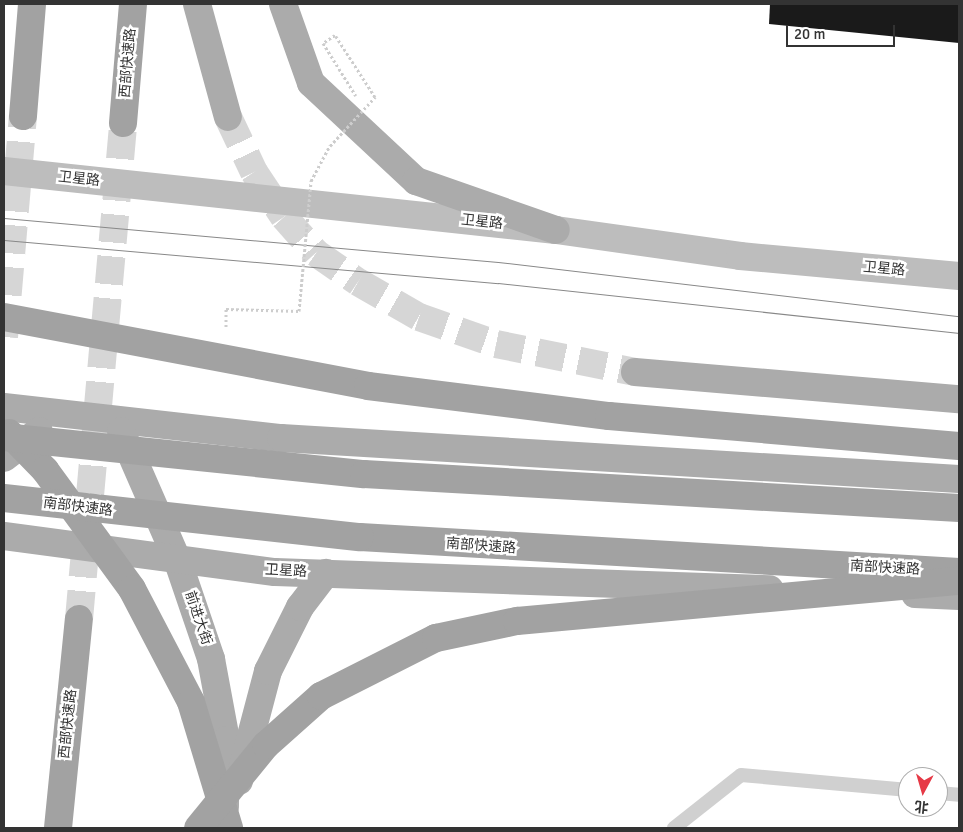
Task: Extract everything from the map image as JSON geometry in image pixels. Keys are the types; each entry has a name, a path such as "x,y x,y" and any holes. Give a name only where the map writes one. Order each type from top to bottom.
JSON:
{"highway":[{"path":"23,116 32,4"},
{"name":"西部快速路","path":"123,123 133,4"},
{"path":"4,317 368,386 609,416 959,446"},
{"path":"4,428 45,470 132,588 190,702 227,828"},
{"path":"4,437 364,474 959,508"},
{"name":"南部快速路","path":"4,498 360,537 959,572"},
{"path":"198,828 266,745 321,696 436,638 517,621 959,581"},
{"name":"西部快速路","path":"58,828 79,619"}],"main road":[{"path":"197,4 228,117"},
{"path":"283,4 311,83 416,181 556,230"},
{"name":"卫星路","path":"4,171 556,230 740,256 959,276"},
{"path":"634,372 959,399"},
{"path":"4,408 281,438 959,479"},
{"path":"4,458 62,414"},
{"name":"前进大街","path":"116,420 177,559 214,677 226,740 227,828"},
{"name":"卫星路","path":"4,536 275,572 959,596"},
{"path":"227,828 268,671 300,607 326,573"}],"lane":[{"path":"674,828 741,776 898,789"}],"path":[{"path":"235,330 226,329 226,309 299,312 311,181 330,146 375,97 335,35 323,43 356,96"}],"building":[{"path":"770,4 959,4 959,43 769,24"}],"tunnel":[{"path":"4,337 23,116"},
{"path":"228,117 254,172 284,217 316,253 358,282 419,317 496,344 635,372"},
{"path":"79,619 123,123"}],"tram line":[{"path":"4,218 498,262 959,316"},
{"path":"4,240 498,283 959,333"}]}
